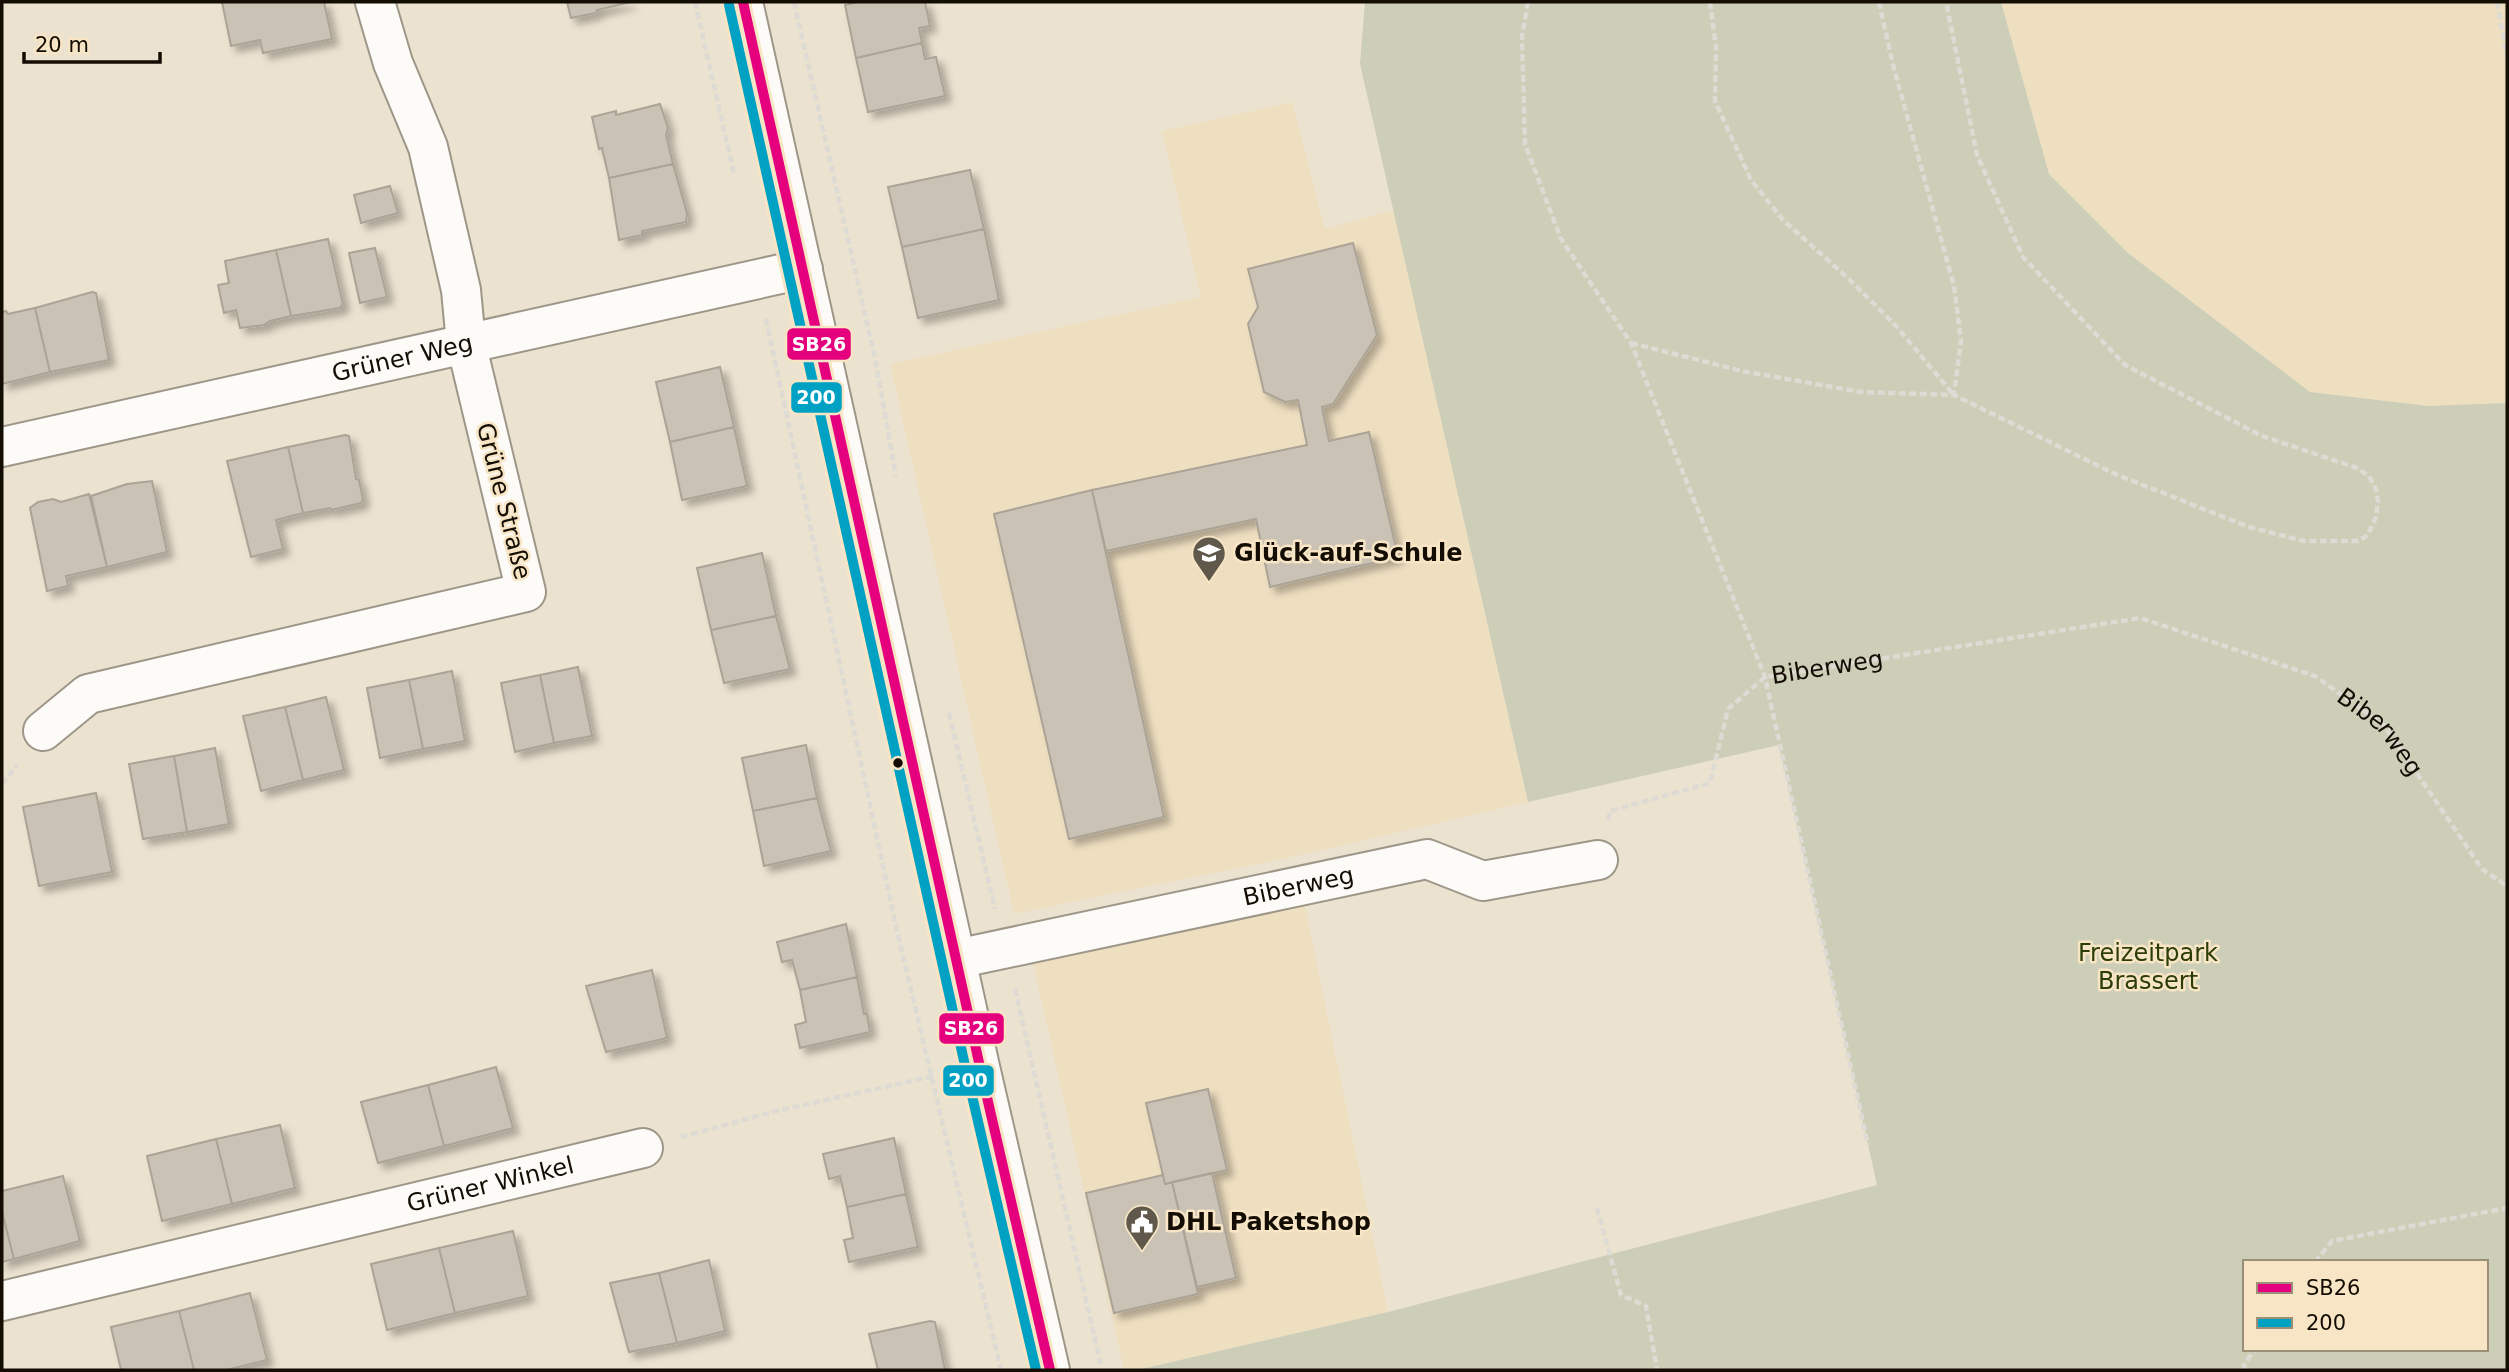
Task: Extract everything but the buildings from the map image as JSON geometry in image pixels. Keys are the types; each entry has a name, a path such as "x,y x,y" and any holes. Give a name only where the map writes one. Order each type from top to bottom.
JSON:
{"street":[{"name":"Grüne Straße","path":"43,731 88,694 526,592 466,343 461,290 428,147 393,63 375,2"},
{"path":"743,2 1050,1370"},
{"name":"Grüner Weg","path":"2,447 803,269"},
{"name":"Biberweg","path":"956,959 1427,859 1483,881 1598,860"},
{"name":"Grüner Winkel","path":"2,1301 643,1148"}],"path":[{"path":"793,2 874,358 898,486"},
{"path":"1528,2 1522,37 1525,144 1561,239 1630,343 1765,677 1868,1145"},
{"path":"1710,2 1716,47 1715,100 1751,180 1783,220 1896,326 1954,394 2115,474 2249,527 2304,541 2357,541 2368,535 2376,517 2378,501 2376,489 2369,476 2357,468 2262,436 2125,365 2023,257 1977,155 1946,2"},
{"path":"1879,2 1893,65 1954,286 1961,340 1954,394"},
{"path":"2497,2 2507,57"},
{"path":"1630,343 1742,372 1861,392 1954,394"},
{"name":"Biberweg","path":"1598,860 1610,811 1710,783 1728,709 1765,677 2140,618 2315,676 2384,724 2482,869 2507,886"},
{"path":"834,648 897,931 1001,1370"},
{"path":"947,705 1102,1370"},
{"path":"643,1148 776,1111 980,1067"},
{"path":"1597,1208 1621,1295 1646,1306 1657,1370"},
{"path":"2317,1260 2332,1241 2507,1208"},
{"path":"2245,1370 2244,1365 2254,1351"}],"shaded area":[{"path":"2001,2 2507,2 2507,403 2428,406 2310,392 2128,253 2049,174"},
{"name":"Glück-auf-Schule","path":"1292,102 1325,229 1394,210 1528,802 1296,856 1014,914 890,364 1201,297 1162,131"},
{"path":"1305,905 1388,1312 1137,1370 1124,1370 1033,962"}],"green space":[{"name":"Freizeitpark Brassert","path":"1365,2 2001,2 2049,174 2128,253 2310,392 2428,406 2507,403 2507,1370 1137,1370 1388,1312 1877,1185 1779,745 1528,802 1360,64"}],"transit line":[{"name":"SB26","path":"743,2 1050,1370"},
{"name":"200","path":"729,5 966,1070 1036,1370"}],"place":[{"name":"Glück-auf-Schule","path":"1209,583"},
{"name":"DHL Paketshop","path":"1142,1252"}]}
